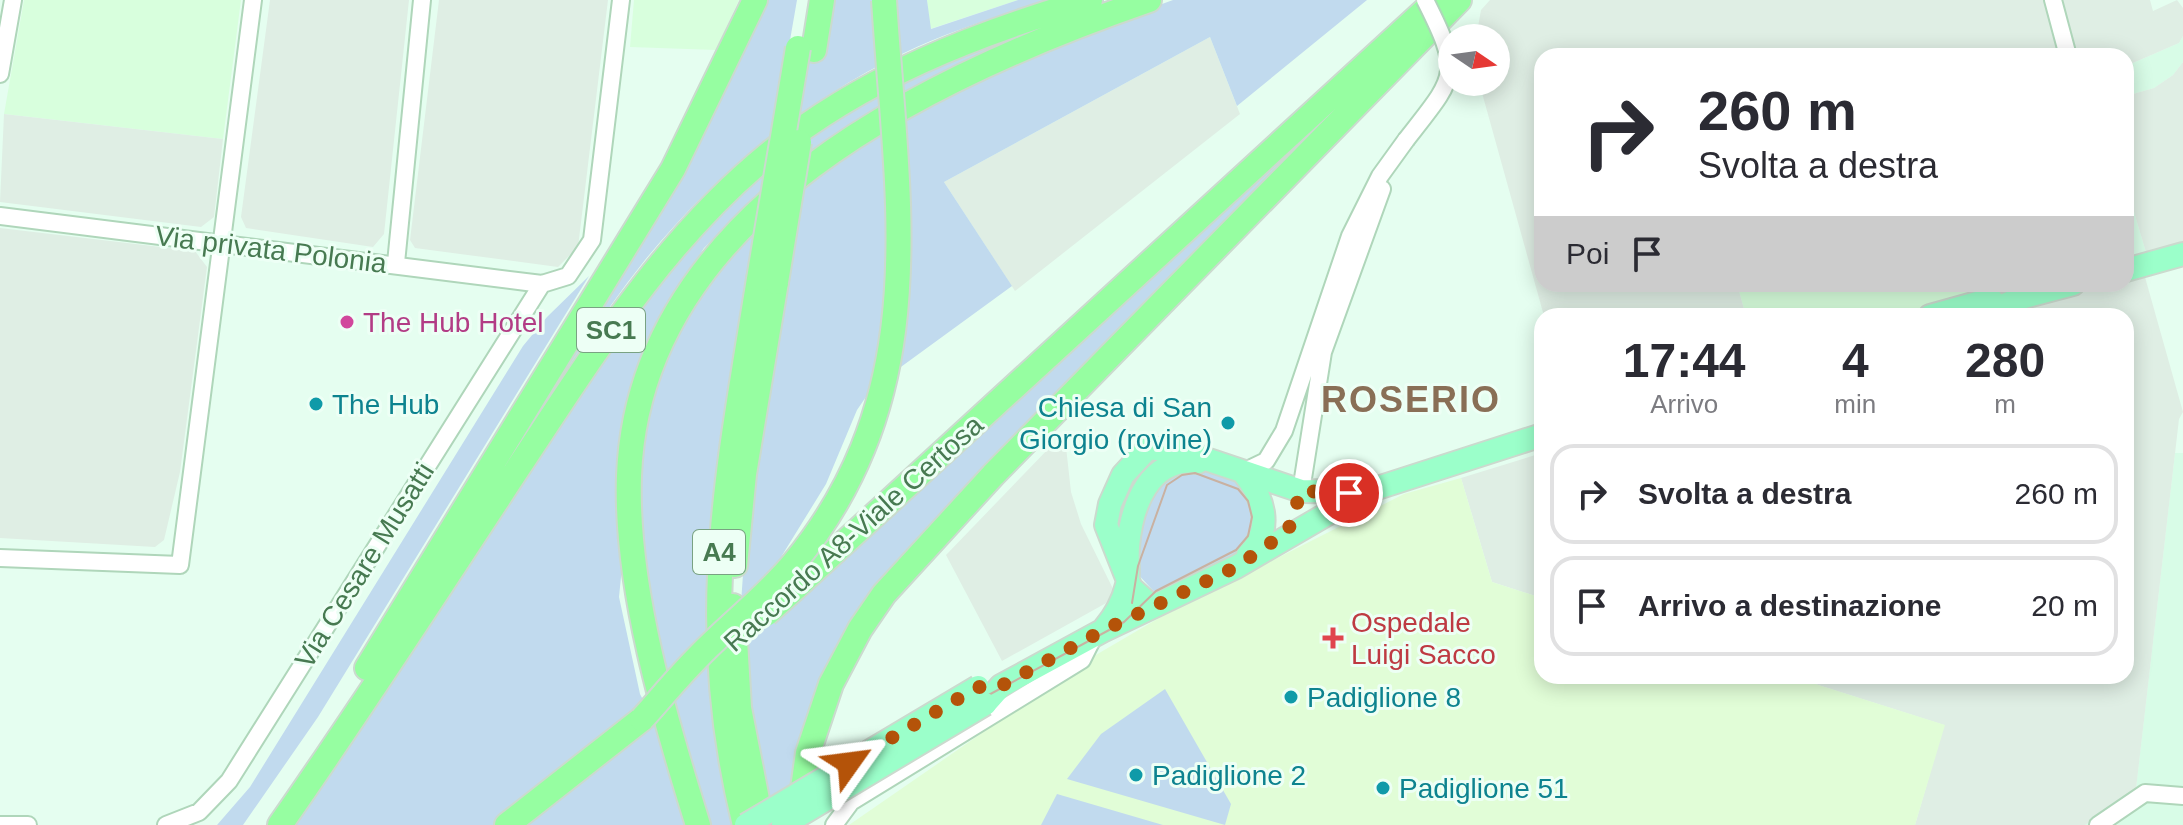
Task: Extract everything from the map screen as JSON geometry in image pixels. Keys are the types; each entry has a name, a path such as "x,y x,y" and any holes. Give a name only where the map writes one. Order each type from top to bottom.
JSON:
{"highway":[{"path":"263,825 322,741 660,192 703,115 755,0"},
{"name":"A4","path":"806,0 806,49"},
{"name":"A4","path":"762,825 739,708 734,581 768,280 806,49 822,0"},
{"path":"642,719 699,656 769,591 815,536 856,464 877,411 893,348 900,283 884,0"},
{"name":"SC1","path":"280,825 615,323 660,263 696,223 770,154 878,82 969,40 1090,0"},
{"path":"698,825 655,664 637,581 629,518 635,426 652,363 667,327 700,274 742,225 840,149 923,98 1013,52 1149,0"},
{"name":"Raccordo A8-Viale Certosa","path":"507,825 642,719 795,588 1437,0"},
{"path":"800,825 808,753 822,709 845,656 884,594 993,475 1459,0"},
{"name":"A4","path":"746,825 723,710 717,604 723,497 768,280"}],"main road":[{"path":"2134,268 2183,254"},
{"path":"1960,308 2017,292"},
{"path":"1991,308 2019,292"},
{"path":"746,825 1098,633 1236,567 1365,492 1534,438"},
{"path":"1098,633 1116,612 1128,581 1129,532 1139,501 1152,476 1180,462 1219,464 1301,491 1318,494 1365,492"},
{"path":"1236,567 1256,547 1264,520 1262,500 1243,472"},
{"path":"1276,541 1295,520 1301,491"},
{"path":"1128,581 1136,594 1152,607"},
{"path":"783,825 982,695"}],"street":[{"path":"0,558 180,565 253,0"},
{"path":"396,263 422,0"},
{"path":"542,284 568,276 592,240 621,0"},
{"path":"1276,447 1299,391 1315,331 1350,236 1380,176 1444,91 1450,77 1447,44 1425,0"},
{"path":"2053,0 2066,48"},
{"path":"0,74 11,5"},
{"path":"1301,491 1309,425 1332,321 1386,179 1406,140"},
{"name":"Via privata Polonia","path":"0,216 396,263 542,284"},
{"path":"2161,261 2183,266"},
{"name":"Via Cesare Musatti","path":"166,825 199,812 229,781 542,284"},
{"path":"1243,472 1266,461 1294,425 1309,425"},
{"path":"834,825 851,802 1082,660 1098,633"},
{"path":"2098,825 2145,793 2183,796"},
{"path":"0,825 28,825"}],"shaded area":[{"path":"24,0 241,0 223,139 4,114"},
{"path":"270,0 409,0 384,234 373,247 246,228 241,217"},
{"path":"439,0 608,0 578,247 558,267 415,248 410,240"},
{"path":"634,0 739,0 716,50 630,47"},
{"path":"763,0 797,0 789,46 823,52 832,0 927,0 931,29 1018,0 1047,0 904,53 831,93 763,142 701,198 645,260 594,330 514,451"},
{"path":"927,0 1018,0 930,29"},
{"path":"1173,0 1367,0 1237,106 1210,37 944,182 1012,286 872,388 857,410 826,484 778,562 805,596 1341,101 1345,104 863,611 790,825 772,825 752,734 741,603 746,532 724,445 738,825 709,825 662,653 645,565 641,521 640,477 655,383 695,300 755,228 828,166 912,114 1001,69 1089,31"},
{"path":"1490,0 2150,0 2153,11 2177,0 2183,8 2183,36 2179,43 2134,63 2134,48 1534,48 1534,280 1483,96 1510,96 1510,24 1478,24 1481,10"},
{"path":"1028,29 1029,34 985,51 904,95 764,190 704,248 658,321 642,357 630,391 618,463 617,504 622,567 619,597 640,694 658,729 684,825 290,825 657,280 751,182 828,124 904,79"},
{"path":"2183,36 2183,62 2173,75 2154,88 2134,94 2134,63 2179,43"},
{"path":"1210,37 1240,114 1015,291 944,182"},
{"path":"2183,62 2183,250 2148,259 2134,212 2134,94 2154,88 2173,75"},
{"path":"4,114 223,139 214,217 201,227 0,202"},
{"path":"2134,212 2148,259 2134,263"},
{"path":"0,228 195,251 207,267 180,472 164,540 155,547 0,538"},
{"path":"2143,270 2183,412 2179,419 2136,789 2085,825 1915,825 1944,725 1815,684 2134,684 2134,308 2017,308 2070,292 2134,292 2134,273"},
{"path":"589,276 318,717 243,825 217,825 250,787 523,346 547,317"},
{"path":"1537,292 1739,292 1744,308 1542,308"},
{"path":"1739,292 2020,292 2021,295 1993,295 1942,308 1744,308"},
{"path":"1052,445 1066,447 1071,492 1081,524 1117,597 1002,661 946,555"},
{"path":"2175,453 2183,453 2183,825 2085,825 2136,788"},
{"path":"1534,455 1534,595 1492,582 1461,478"},
{"path":"1194,466 1238,481 1258,511 1243,553 1160,598 1134,570 1133,552 1151,498 1167,478"},
{"name":"Ospedale Luigi Sacco","path":"1461,478 1492,582 1534,595 1534,684 1815,684 1945,725 1915,825 849,825 1089,659 1159,618 1404,494"},
{"path":"1165,689 1231,804 1225,825 1067,779 1101,734"},
{"path":"1057,794 1163,825 1041,825"}],"tram line":[{"path":"771,825 983,698 1124,622 1156,591 1236,550 1248,536 1252,517 1248,501 1238,489 1195,473 1182,475 1167,485 1138,566 1132,603"}],"place":[{"name":"The Hub Hotel","path":"347,322"},
{"name":"The Hub","path":"316,404"},
{"name":"Chiesa di San Giorgio (rovine)","path":"1228,423"},
{"name":"Ospedale Luigi Sacco","path":"1333,638"},
{"name":"Padiglione 8","path":"1291,697"},
{"name":"Padiglione 2","path":"1136,775"},
{"name":"Padiglione 51","path":"1383,788"}],"district":[{"name":"ROSERIO","path":"1411,399"}],"route":[{"path":"849,763 978,687 1001,686 1102,631 1236,567 1288,531 1295,520 1301,491 1349,493"}]}
